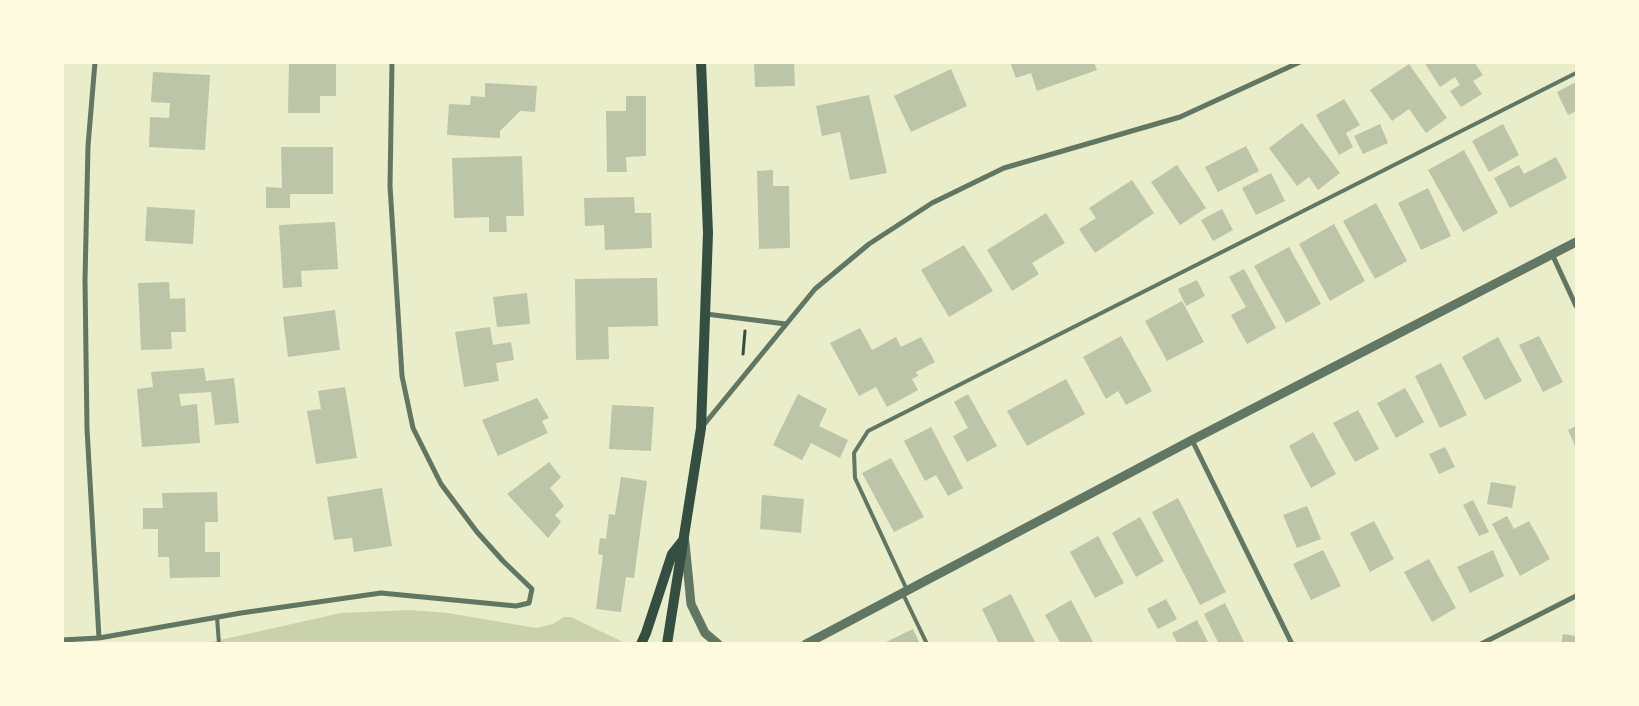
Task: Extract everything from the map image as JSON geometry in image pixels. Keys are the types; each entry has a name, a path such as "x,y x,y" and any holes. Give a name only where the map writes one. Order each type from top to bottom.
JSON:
{"main road":[{"path":"667,644 701,428 708,233 701,62"},
{"path":"641,644 672,554 684,538"}],"street":[{"path":"95,62 88,146 86,300 87,429 99,638"},
{"path":"62,640 99,638 217,617 381,593 516,606 529,603 532,589 477,532 441,484 414,428 402,376 390,186 392,62"},
{"path":"701,428 815,289 869,244 932,204 1004,168 1180,117 1300,62"},
{"path":"806,644 1192,440 1576,242"},
{"path":"1552,254 1576,306"},
{"path":"706,314 786,324"},
{"path":"1192,440 1292,644"},
{"path":"684,538 691,604 705,633 718,644"},
{"path":"1481,644 1576,596"}],"lane":[{"path":"927,644 855,478 854,453 868,431 1576,72"},
{"path":"217,617 219,644"}],"path":[{"path":"743,360 745,329"}],"green space":[{"path":"409,610 448,613 536,628 553,624 564,617 571,617 625,643 202,644 341,613"}],"building":[{"path":"289,62 336,62 336,96 320,96 320,113 288,113"},
{"path":"754,62 794,62 795,86 755,87"},
{"path":"1010,62 1094,62 1097,70 1037,91 1031,73 1016,78"},
{"path":"1424,62 1474,62 1483,75 1473,81 1482,94 1461,107 1450,91 1460,85 1455,77 1440,87"},
{"path":"1409,64 1447,118 1426,133 1409,109 1392,121 1370,90"},
{"path":"951,69 967,106 911,132 894,96"},
{"path":"153,72 210,75 205,150 149,147 150,117 169,118 170,103 151,102"},
{"path":"1576,82 1576,111 1568,115 1557,92"},
{"path":"485,83 537,86 535,112 520,111 500,131 500,138 447,135 449,104 470,105 471,96 485,97"},
{"path":"869,95 887,173 850,180 840,132 822,136 816,106"},
{"path":"626,96 646,96 646,156 626,157 627,172 607,172 606,111 626,111"},
{"path":"1344,99 1360,125 1346,133 1353,147 1339,155 1316,115"},
{"path":"1302,123 1340,173 1318,190 1309,177 1297,186 1269,148"},
{"path":"1380,124 1388,143 1363,154 1354,136"},
{"path":"1503,124 1519,155 1489,172 1472,141"},
{"path":"1246,146 1259,171 1218,192 1205,167"},
{"path":"281,147 333,147 333,194 290,194 290,208 266,208 266,187 282,188"},
{"path":"1464,150 1498,213 1463,232 1428,170"},
{"path":"522,156 524,216 506,216 507,232 489,232 489,217 454,218 452,158"},
{"path":"1556,157 1567,178 1510,208 1494,178 1519,165 1524,174"},
{"path":"1177,165 1206,208 1180,225 1151,182"},
{"path":"773,170 773,186 789,186 790,248 759,249 757,171"},
{"path":"1271,173 1285,201 1256,215 1242,188"},
{"path":"1132,180 1154,213 1095,253 1079,229 1096,218 1089,208"},
{"path":"1428,188 1451,236 1421,250 1398,203"},
{"path":"634,197 635,213 651,213 652,248 605,250 604,225 585,226 584,198"},
{"path":"1376,203 1407,261 1375,279 1343,221"},
{"path":"147,207 195,210 193,244 145,241"},
{"path":"1222,209 1233,230 1213,241 1201,220"},
{"path":"1046,213 1065,243 1032,263 1039,274 1012,291 987,250"},
{"path":"335,222 338,269 301,271 302,287 283,288 279,225"},
{"path":"1334,224 1365,281 1330,301 1299,244"},
{"path":"964,245 993,291 949,317 921,270"},
{"path":"1289,247 1321,304 1286,323 1254,266"},
{"path":"1244,269 1276,328 1247,344 1231,315 1246,307 1229,277"},
{"path":"657,278 658,326 608,327 609,359 576,360 575,279"},
{"path":"1197,280 1205,296 1186,306 1178,289"},
{"path":"169,282 170,299 185,298 186,332 171,332 172,349 141,350 138,283"},
{"path":"527,293 530,324 497,327 493,297"},
{"path":"1182,301 1204,342 1167,361 1145,321"},
{"path":"335,310 340,350 288,357 283,317"},
{"path":"490,327 493,345 511,342 514,360 496,363 499,381 464,387 455,332"},
{"path":"860,328 872,350 896,337 901,347 921,337 935,362 916,372 918,376 912,379 918,390 887,407 876,387 859,396 830,343"},
{"path":"1121,336 1152,391 1126,405 1118,391 1106,399 1083,357"},
{"path":"1539,336 1563,382 1543,392 1519,345"},
{"path":"1498,337 1522,381 1485,400 1462,357"},
{"path":"1441,363 1467,415 1440,428 1415,376"},
{"path":"204,368 206,381 234,378 239,423 215,425 211,392 179,394 181,406 197,404 200,443 142,447 137,389 153,387 151,372"},
{"path":"1066,379 1085,414 1027,446 1007,411"},
{"path":"345,387 357,458 316,464 307,411 321,409 318,391"},
{"path":"1405,388 1424,422 1396,438 1377,403"},
{"path":"798,394 827,409 819,426 848,440 840,458 811,443 802,460 773,445"},
{"path":"968,394 997,446 967,462 953,436 968,428 954,402"},
{"path":"537,398 549,418 542,421 548,433 498,456 482,420"},
{"path":"612,405 654,407 651,451 609,449"},
{"path":"1358,410 1379,449 1355,462 1333,423"},
{"path":"1576,426 1576,448 1568,430"},
{"path":"931,427 963,488 948,496 936,475 925,481 904,441"},
{"path":"1313,432 1336,474 1311,488 1289,446"},
{"path":"1445,447 1455,467 1439,474 1429,454"},
{"path":"891,458 924,517 894,532 862,473"},
{"path":"549,462 561,477 550,488 564,506 555,515 561,522 548,538 507,494"},
{"path":"621,477 647,481 634,578 626,577 621,612 596,609 603,555 598,554 600,538 606,539 609,514 615,515"},
{"path":"1491,482 1516,486 1512,508 1487,504"},
{"path":"382,488 392,546 354,552 352,538 334,540 327,497"},
{"path":"217,492 218,522 205,522 205,552 220,552 220,577 170,578 169,557 158,557 158,529 143,529 143,508 163,508 162,493"},
{"path":"762,495 804,499 801,533 760,529"},
{"path":"1178,498 1226,592 1200,605 1152,512"},
{"path":"1473,500 1489,532 1479,536 1463,505"},
{"path":"1307,506 1321,539 1297,548 1283,515"},
{"path":"1507,516 1514,529 1529,521 1550,559 1520,576 1492,524"},
{"path":"1140,517 1164,561 1136,577 1112,533"},
{"path":"1374,521 1394,559 1370,572 1350,533"},
{"path":"1098,536 1124,583 1095,598 1070,552"},
{"path":"1323,550 1341,586 1311,600 1293,564"},
{"path":"1493,550 1504,576 1470,593 1457,567"},
{"path":"1429,559 1456,608 1432,622 1404,572"},
{"path":"1011,594 1036,644 999,644 982,609"},
{"path":"1166,599 1177,619 1158,629 1147,609"},
{"path":"1071,600 1094,644 1061,644 1045,615"},
{"path":"1225,603 1245,644 1219,644 1204,614"},
{"path":"1197,620 1209,644 1178,644 1172,633"},
{"path":"913,629 920,644 882,644"},
{"path":"1563,634 1576,636 1576,644 1561,644"}]}
